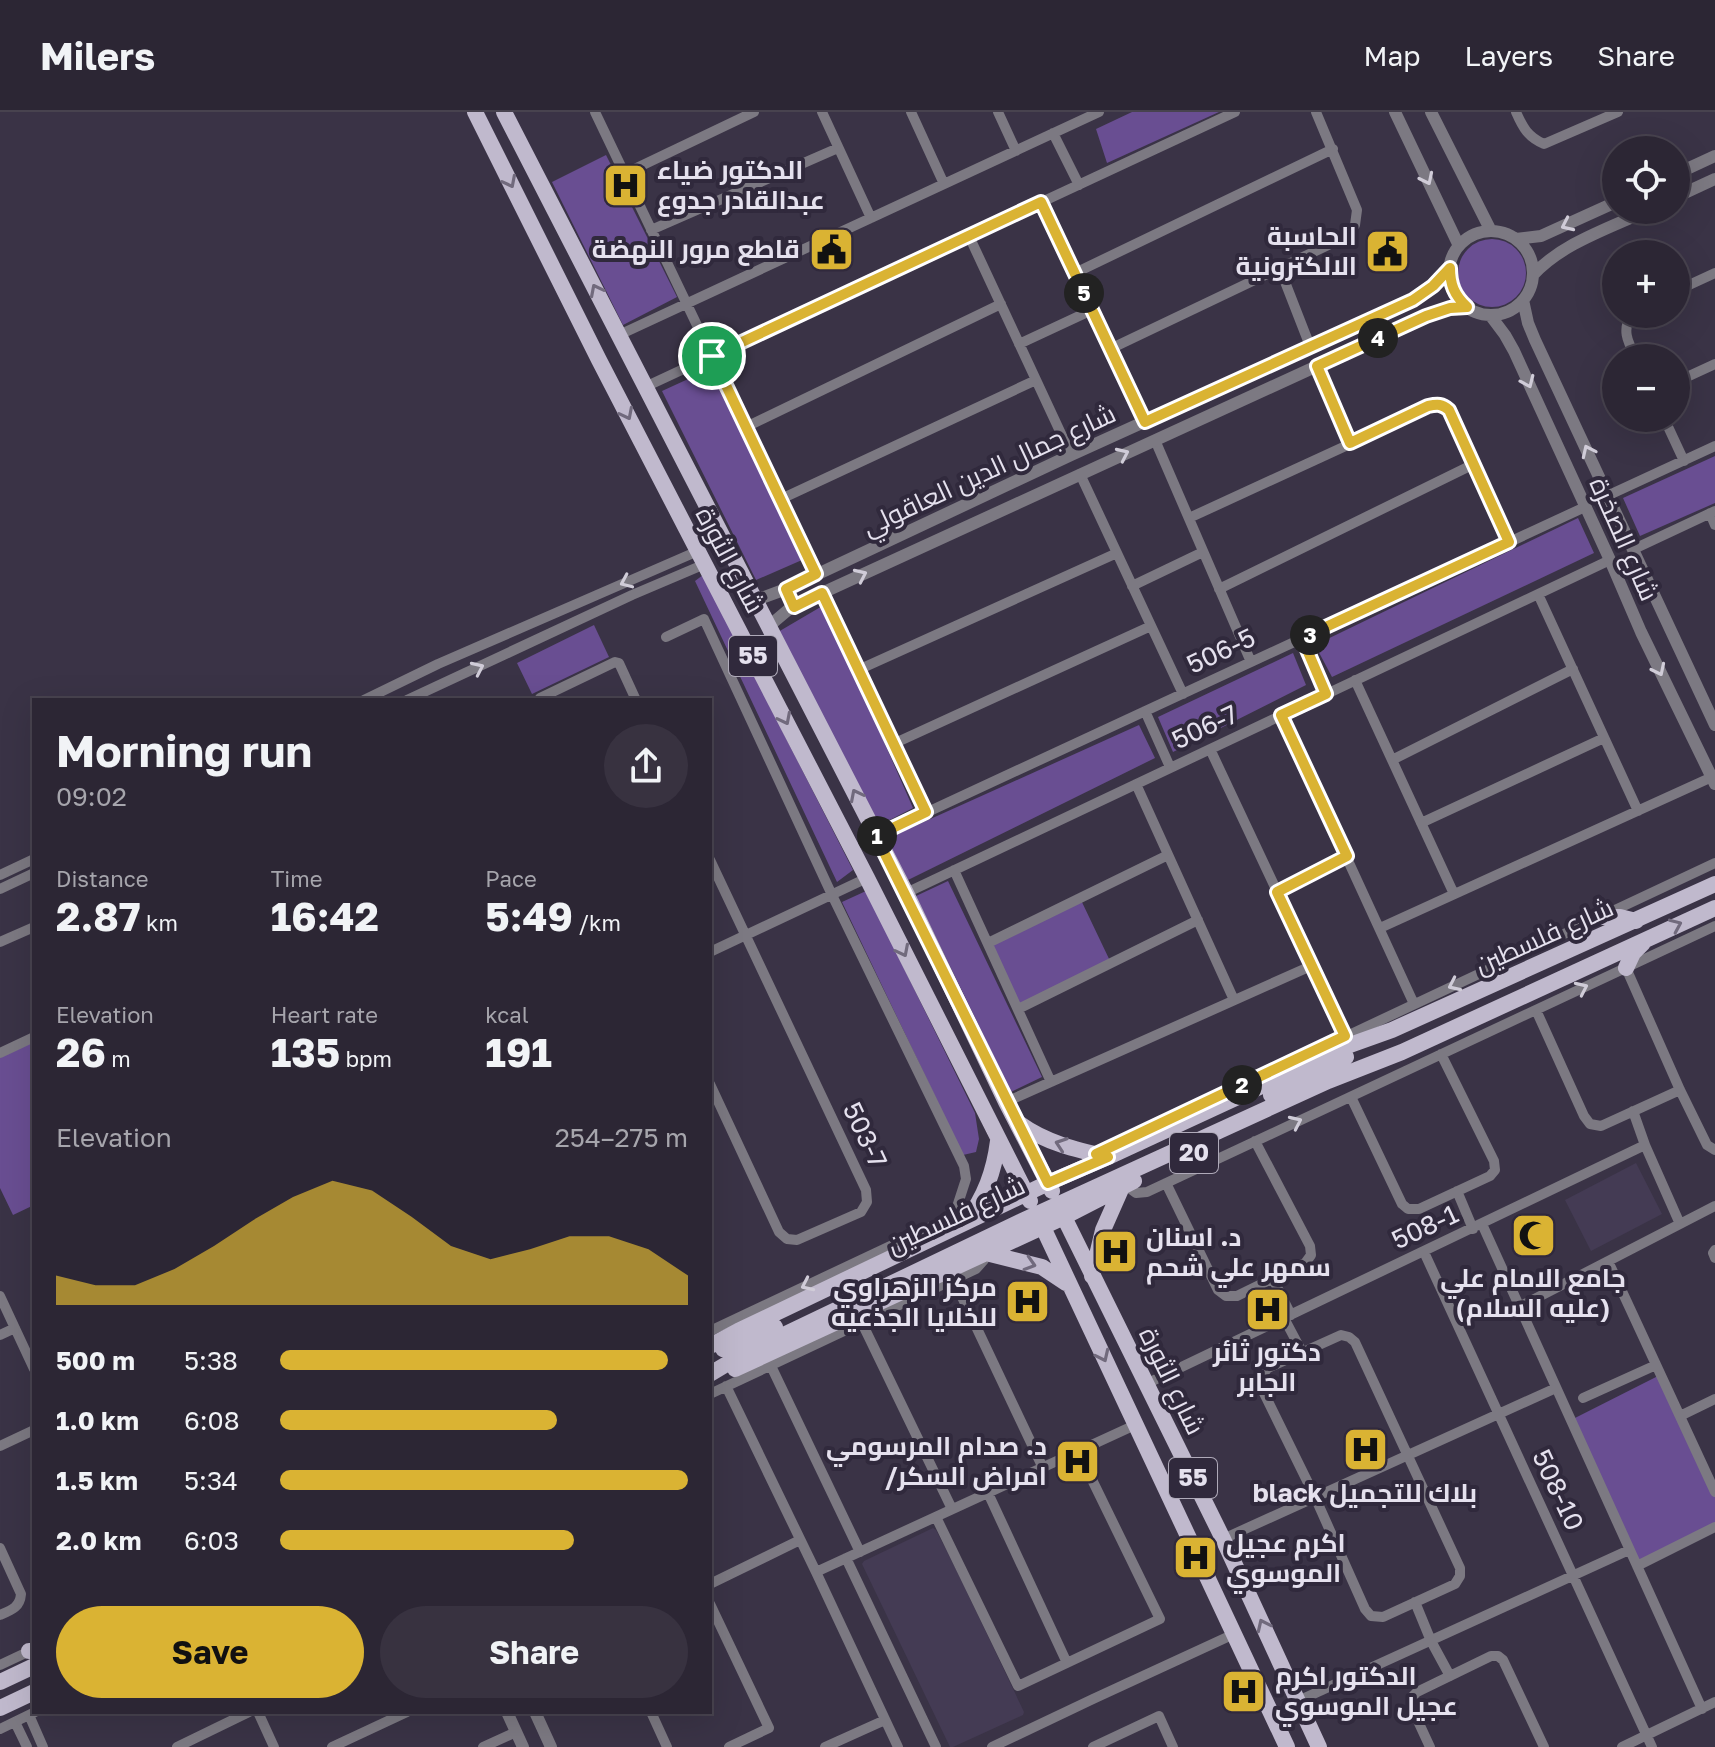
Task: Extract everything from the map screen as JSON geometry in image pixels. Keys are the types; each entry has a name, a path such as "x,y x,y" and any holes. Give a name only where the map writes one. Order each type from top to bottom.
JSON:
{"main road":[{"name":"شارع الثورة","path":"475,112 1028,1198"},
{"name":"شارع الثورة","path":"504,112 906,893 1050,1187"},
{"path":"801,750 827,738"},
{"name":"شارع فلسطين","path":"712,1345 960,1219 1028,1198 1102,1156 1350,1045 1392,1030 1715,884"},
{"name":"شارع فلسطين","path":"712,1375 752,1363 1041,1224 1361,1077 1402,1052 1715,908"},
{"path":"1601,917 1636,921"},
{"path":"1626,968 1633,953 1648,938"},
{"name":"شارع فلسطين","path":"1326,1076 1392,1030"},
{"name":"شارع فلسطين","path":"712,1352 766,1338 1326,1076 1402,1052"},
{"path":"1018,1122 1034,1134 1102,1156"},
{"path":"960,1219 979,1205 989,1183 998,1139"},
{"path":"1092,1276 1103,1230 1124,1186"},
{"name":"شارع الثورة","path":"1063,1214 1223,1539 1319,1747"},
{"name":"شارع الثورة","path":"1041,1224 1287,1747"},
{"path":"986,1253 1042,1267 1070,1285"},
{"name":"شارع فلسطين","path":"712,1375 766,1338"},
{"path":"1163,1485 1189,1471"},
{"path":"0,1682 32,1655"},
{"path":"0,1708 32,1693"}],"street":[{"path":"595,112 816,574"},
{"path":"624,174 754,112"},
{"path":"822,112 871,218"},
{"path":"911,112 944,184"},
{"path":"998,112 1016,151"},
{"path":"645,387 1235,112"},
{"path":"1110,349 1345,237 1355,225 1357,210 1316,112"},
{"path":"1395,112 1459,246"},
{"path":"1431,112 1491,231"},
{"path":"1516,112 1524,130 1544,144 1618,112"},
{"path":"619,335 1095,113"},
{"path":"1053,133 1079,185"},
{"path":"651,230 838,148"},
{"path":"1075,273 1333,149"},
{"path":"1690,168 1715,156"},
{"path":"1690,191 1715,179"},
{"path":"1041,202 1145,422"},
{"path":"1516,239 1541,236 1602,208"},
{"path":"1533,275 1563,250 1618,224"},
{"path":"1491,231 1516,239 1529,255 1533,275 1523,300 1502,313 1490,315 1467,307 1458,299 1450,279 1450,268 1459,246 1468,238 1491,231"},
{"path":"969,236 1071,455"},
{"name":"شارع جمال الدين العاقولي","path":"756,600 786,589 1413,300 1433,286 1450,268"},
{"path":"1280,269 1310,346"},
{"path":"1690,285 1715,273"},
{"name":"شارع الصخرة","path":"1523,300 1535,340 1715,725"},
{"path":"746,427 1001,304"},
{"name":"شارع جمال الدين العاقولي","path":"769,626 780,615 822,593 1080,474 1426,316 1450,308 1467,307"},
{"path":"1019,344 1092,310"},
{"name":"شارع الصخرة","path":"1490,315 1514,351 1641,632 1714,781"},
{"path":"1690,376 1715,364"},
{"path":"1317,366 1350,443"},
{"path":"781,499 1036,380"},
{"path":"1189,518 1437,404 1449,410 1509,542"},
{"path":"1671,432 1684,461"},
{"path":"1155,440 1251,662"},
{"path":"1609,495 1715,446"},
{"path":"1219,589 1474,464"},
{"path":"1080,474 1183,694"},
{"name":"506-5","path":"876,836 1585,507"},
{"path":"1634,549 1712,512 1715,525"},
{"path":"1132,586 1203,552"},
{"path":"858,670 1117,553"},
{"path":"368,698 438,664 702,557"},
{"path":"411,698 632,595 702,557"},
{"name":"506-7","path":"906,893 1610,560"},
{"path":"786,589 794,607"},
{"path":"822,593 926,812"},
{"path":"1538,594 1638,811"},
{"path":"666,637 704,619 832,895 964,1166 966,1179 960,1219 712,1330"},
{"path":"1641,632 1666,620"},
{"path":"893,744 1151,626"},
{"path":"1302,638 1326,694"},
{"path":"540,698 615,662 619,663 635,698"},
{"path":"438,664 445,683"},
{"path":"1392,760 1573,669"},
{"path":"1355,680 1454,894"},
{"path":"1145,711 1170,767"},
{"path":"1281,715 1414,1004"},
{"path":"1421,823 1604,738"},
{"path":"1210,749 1345,1036"},
{"path":"1380,928 1638,811 1714,781"},
{"path":"1136,784 1234,1000"},
{"path":"988,943 1168,855"},
{"path":"1277,892 1347,856"},
{"path":"0,875 32,860"},
{"path":"1102,1156 1345,1036 1715,863"},
{"path":"712,864 745,936"},
{"path":"954,870 1051,1082"},
{"path":"0,889 32,874"},
{"path":"712,951 867,878"},
{"path":"1018,1009 1198,920"},
{"path":"1124,1186 1140,1194 1166,1183 1715,926"},
{"path":"0,942 32,928"},
{"name":"503-7","path":"712,1088 779,1232 787,1239 797,1240 861,1212 867,1202 866,1190 745,936"},
{"path":"1006,1102 1311,966"},
{"path":"1626,968 1680,1090 1707,1145 1715,1150"},
{"path":"1536,1010 1590,1124 1601,1126 1680,1090"},
{"path":"0,1053 32,1038"},
{"path":"1351,1097 1402,1204 1408,1209 1419,1209 1490,1176 1495,1170 1494,1161 1441,1054"},
{"path":"1633,1111 1680,1224"},
{"path":"1166,1183 1218,1290 1226,1296 1237,1296 1306,1262 1311,1255 1310,1246 1255,1141"},
{"name":"508-1","path":"1146,1384 1645,1145"},
{"path":"1457,1191 1519,1307 1702,1709"},
{"path":"1519,1307 1715,1206"},
{"path":"1715,1250 1715,1258"},
{"name":"508-10","path":"1424,1252 1652,1747"},
{"path":"712,1393 976,1269 986,1253"},
{"path":"1608,1261 1715,1492"},
{"path":"1273,1279 1302,1352"},
{"path":"954,1280 1043,1468"},
{"path":"0,1296 32,1365"},
{"path":"862,1323 952,1509"},
{"path":"0,1335 15,1328"},
{"path":"1341,1335 1355,1342 1460,1568 1455,1584 1383,1617 1371,1616 1365,1609 1261,1387 1261,1376 1268,1368 1302,1352 1341,1335"},
{"path":"1583,1398 1656,1365"},
{"path":"771,1366 860,1552"},
{"path":"726,1386 898,1747"},
{"path":"1223,1539 1556,1388"},
{"path":"1680,1416 1715,1399"},
{"path":"816,1572 1135,1425"},
{"path":"0,1446 32,1431"},
{"path":"936,1517 1018,1686 1160,1619 1078,1451"},
{"path":"988,1493 1067,1663"},
{"path":"1637,1566 1715,1527"},
{"path":"712,1583 800,1540"},
{"path":"0,1548 21,1594 15,1608 0,1615"},
{"path":"1298,1701 1629,1550"},
{"path":"846,1558 936,1747"},
{"path":"1415,1602 1450,1676"},
{"path":"712,1608 769,1728 729,1747"},
{"path":"998,1746 1234,1634"},
{"path":"0,1665 32,1654"},
{"path":"1430,1747 1411,1706 1411,1698 1417,1692 1491,1656 1503,1660 1544,1747"},
{"path":"1622,1747 1715,1702"},
{"path":"0,1729 32,1714 43,1747"},
{"path":"177,1747 245,1714"},
{"path":"259,1714 274,1747"},
{"path":"332,1747 403,1714"},
{"path":"508,1714 523,1747"},
{"path":"536,1714 551,1747"},
{"path":"652,1714 667,1747"},
{"path":"1093,1747 1159,1716 1173,1747"},
{"path":"825,1747 885,1720"},
{"path":"15,1722 27,1747"},
{"path":"483,1747 516,1732"}],"shaded area":[{"path":"1132,112 1219,112 1107,163 1096,129"},
{"path":"606,155 677,297 623,325 552,182"},
{"path":"1485,239 1499,239 1511,244 1521,254 1526,273 1521,292 1511,302 1499,307 1485,307 1473,302 1463,292 1458,280 1458,266 1463,254 1473,244"},
{"path":"710,369 802,560 756,580 662,391"},
{"path":"1715,456 1715,503 1640,536 1623,498"},
{"path":"1578,518 1594,553 1332,677 1315,645"},
{"path":"703,575 853,870 837,882 695,581"},
{"path":"824,605 913,808 878,826 778,632"},
{"path":"594,625 609,657 532,694 517,663"},
{"path":"1293,653 1306,685 1173,752 1158,717"},
{"path":"1139,725 1155,758 908,880 886,839"},
{"path":"948,881 1042,1077 1011,1092 916,896"},
{"path":"866,891 975,1113 979,1139 976,1152 963,1155 842,902"},
{"path":"1080,898 1111,963 1018,1009 988,943"},
{"path":"32,1038 32,1206 13,1215 0,1188 0,1053"},
{"path":"1636,1163 1662,1214 1591,1251 1565,1200"},
{"path":"1658,1376 1715,1493 1715,1527 1637,1566 1571,1420"},
{"path":"933,1528 957,1571 1024,1712 953,1747 950,1747 862,1564"}],"place":[{"name":"الدكتور ضياء عبدالقادر جدوع","path":"626,185"},
{"name":"قاطع مرور النهضة","path":"831,249"},
{"name":"الحاسبة الالكترونية","path":"1388,251"},
{"name":"جامع الامام علي (عليه السلام)","path":"1533,1235"},
{"name":"د. اسنان سمهر علي شحم","path":"1115,1252"},
{"name":"مركز الزهراوي للخلايا الجذعيه","path":"1028,1302"},
{"name":"دكتور ثائر الجابر","path":"1267,1309"},
{"name":"black بلاك للتجميل","path":"1365,1450"},
{"name":"د. صدام المرسومي /امراض السكر","path":"1078,1461"},
{"name":"اكرم عجيل الموسوي","path":"1195,1558"},
{"name":"الدكتور اكرم عجيل الموسوي","path":"1244,1691"}],"route":[{"path":"1041,202 1145,422 1413,300 1433,286 1450,268 1453,289 1467,307 1450,308 1426,316 1317,366 1350,443 1428,406 1444,405 1509,542 1302,638 1326,694 1281,715 1347,856 1277,892 1345,1036 1096,1154 1108,1157 1048,1183 876,836 926,812 822,593 794,607 786,589 816,574 712,356 1041,202"}]}
